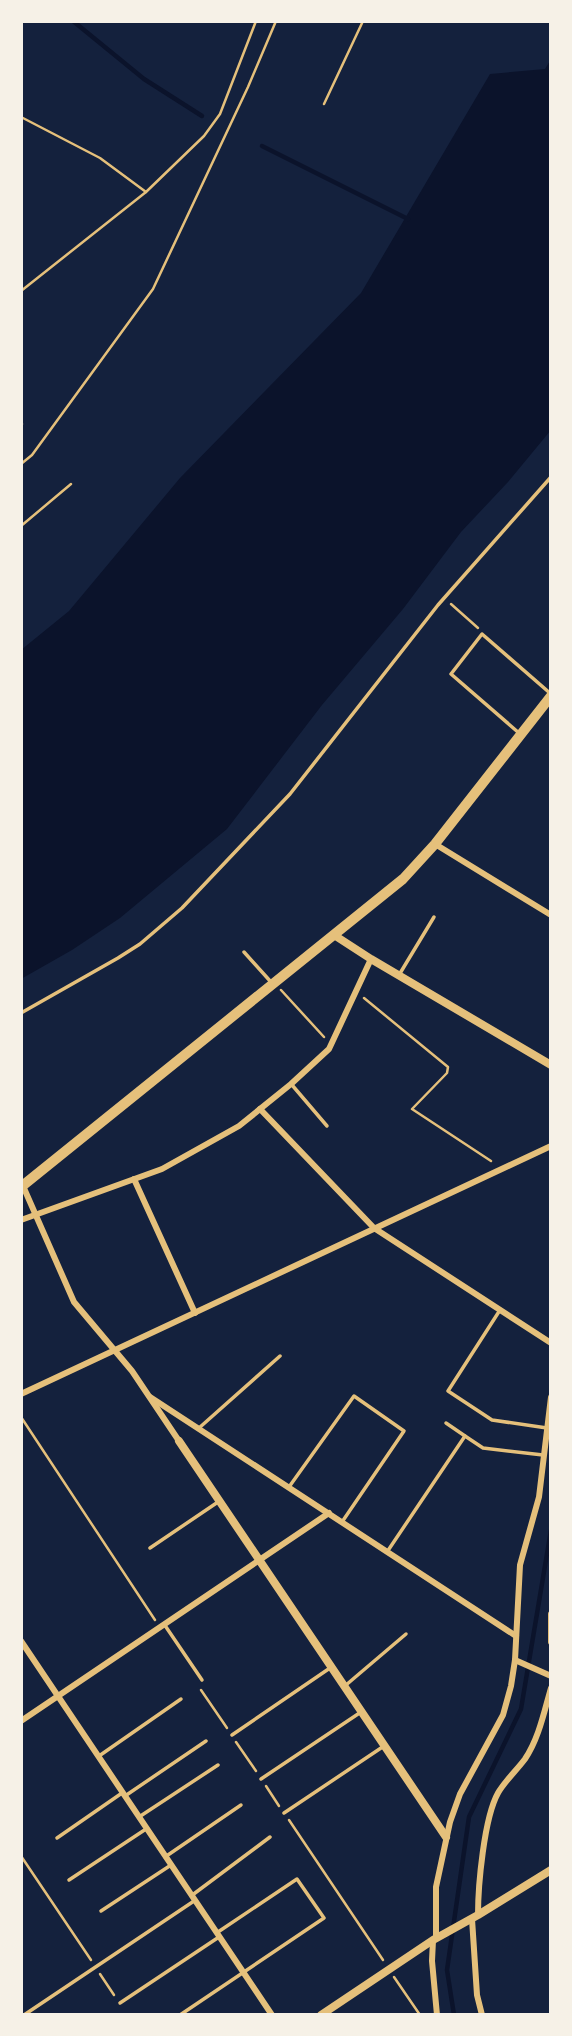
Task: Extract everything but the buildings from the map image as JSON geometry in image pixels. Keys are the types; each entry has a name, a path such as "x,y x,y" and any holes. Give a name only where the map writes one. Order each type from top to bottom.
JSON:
{"main road":[{"path":"22,1186 403,879 435,844 551,695"}],"street":[{"path":"435,844 551,915"},
{"path":"334,935 398,976 551,1065"},
{"path":"21,1220 162,1169 239,1126 318,1061 332,1044 371,959"},
{"path":"260,1109 374,1228 551,1343"},
{"path":"21,1394 551,1146"},
{"path":"134,1179 195,1313"},
{"path":"22,1186 37,1214 74,1302 150,1397 446,1837"},
{"path":"150,1397 516,1636"},
{"path":"437,2015 432,1961 438,1937 436,1887 446,1837 460,1794 503,1715 516,1660 520,1565 539,1497 551,1397"},
{"path":"21,1721 329,1513"},
{"path":"551,1614 551,1642"},
{"path":"23,1646 272,2015"},
{"path":"516,1660 551,1676"},
{"path":"482,2015 472,1919 478,1900 490,1813 498,1794 533,1744 551,1688"},
{"path":"321,2015 438,1937 551,1870"}],"lane":[{"path":"21,1013 118,958 150,936 182,908 289,794 444,598 551,477"},
{"path":"519,734 451,674 482,634 551,695"},
{"path":"398,976 433,917"},
{"path":"244,952 273,984"},
{"path":"291,1084 327,1126"},
{"path":"500,1310 448,1391 492,1420 547,1428"},
{"path":"199,1428 280,1356"},
{"path":"289,1487 354,1396 404,1431 342,1522"},
{"path":"446,1423 484,1448 545,1455"},
{"path":"387,1552 465,1436"},
{"path":"150,1548 220,1501"},
{"path":"162,1626 202,1680"},
{"path":"345,1686 406,1634"},
{"path":"232,1735 331,1667"},
{"path":"99,1756 181,1699"},
{"path":"261,1779 362,1712"},
{"path":"57,1838 206,1741"},
{"path":"284,1813 384,1746"},
{"path":"139,1817 218,1765"},
{"path":"165,1857 241,1805"},
{"path":"69,1881 147,1829"},
{"path":"24,2015 193,1898 270,1837"},
{"path":"102,1911 171,1866"},
{"path":"120,2003 297,1879 324,1918 180,2015"}],"path":[{"path":"21,291 146,192 204,136 220,114 256,21"},
{"path":"21,464 32,454 153,289 276,21"},
{"path":"324,104 363,21"},
{"path":"21,117 100,158 146,192"},
{"path":"21,526 71,484"},
{"path":"444,598 482,634"},
{"path":"273,984 332,1044"},
{"path":"356,991 448,1067 447,1073 412,1109 495,1164 498,1171"},
{"path":"21,1417 162,1626"},
{"path":"202,1690 385,1963"},
{"path":"21,1856 120,2003"},
{"path":"393,1976 420,2015"}],"water":[{"path":"551,59 551,430 508,482 461,532 403,609 322,705 227,829 120,918 21,979 21,650 69,611 180,478 361,293 490,74 545,69"}],"waterway":[{"path":"73,21 144,79 202,116"},
{"path":"262,146 408,219"},
{"path":"454,2015 447,1970 469,1817 521,1709 551,1530"}]}
